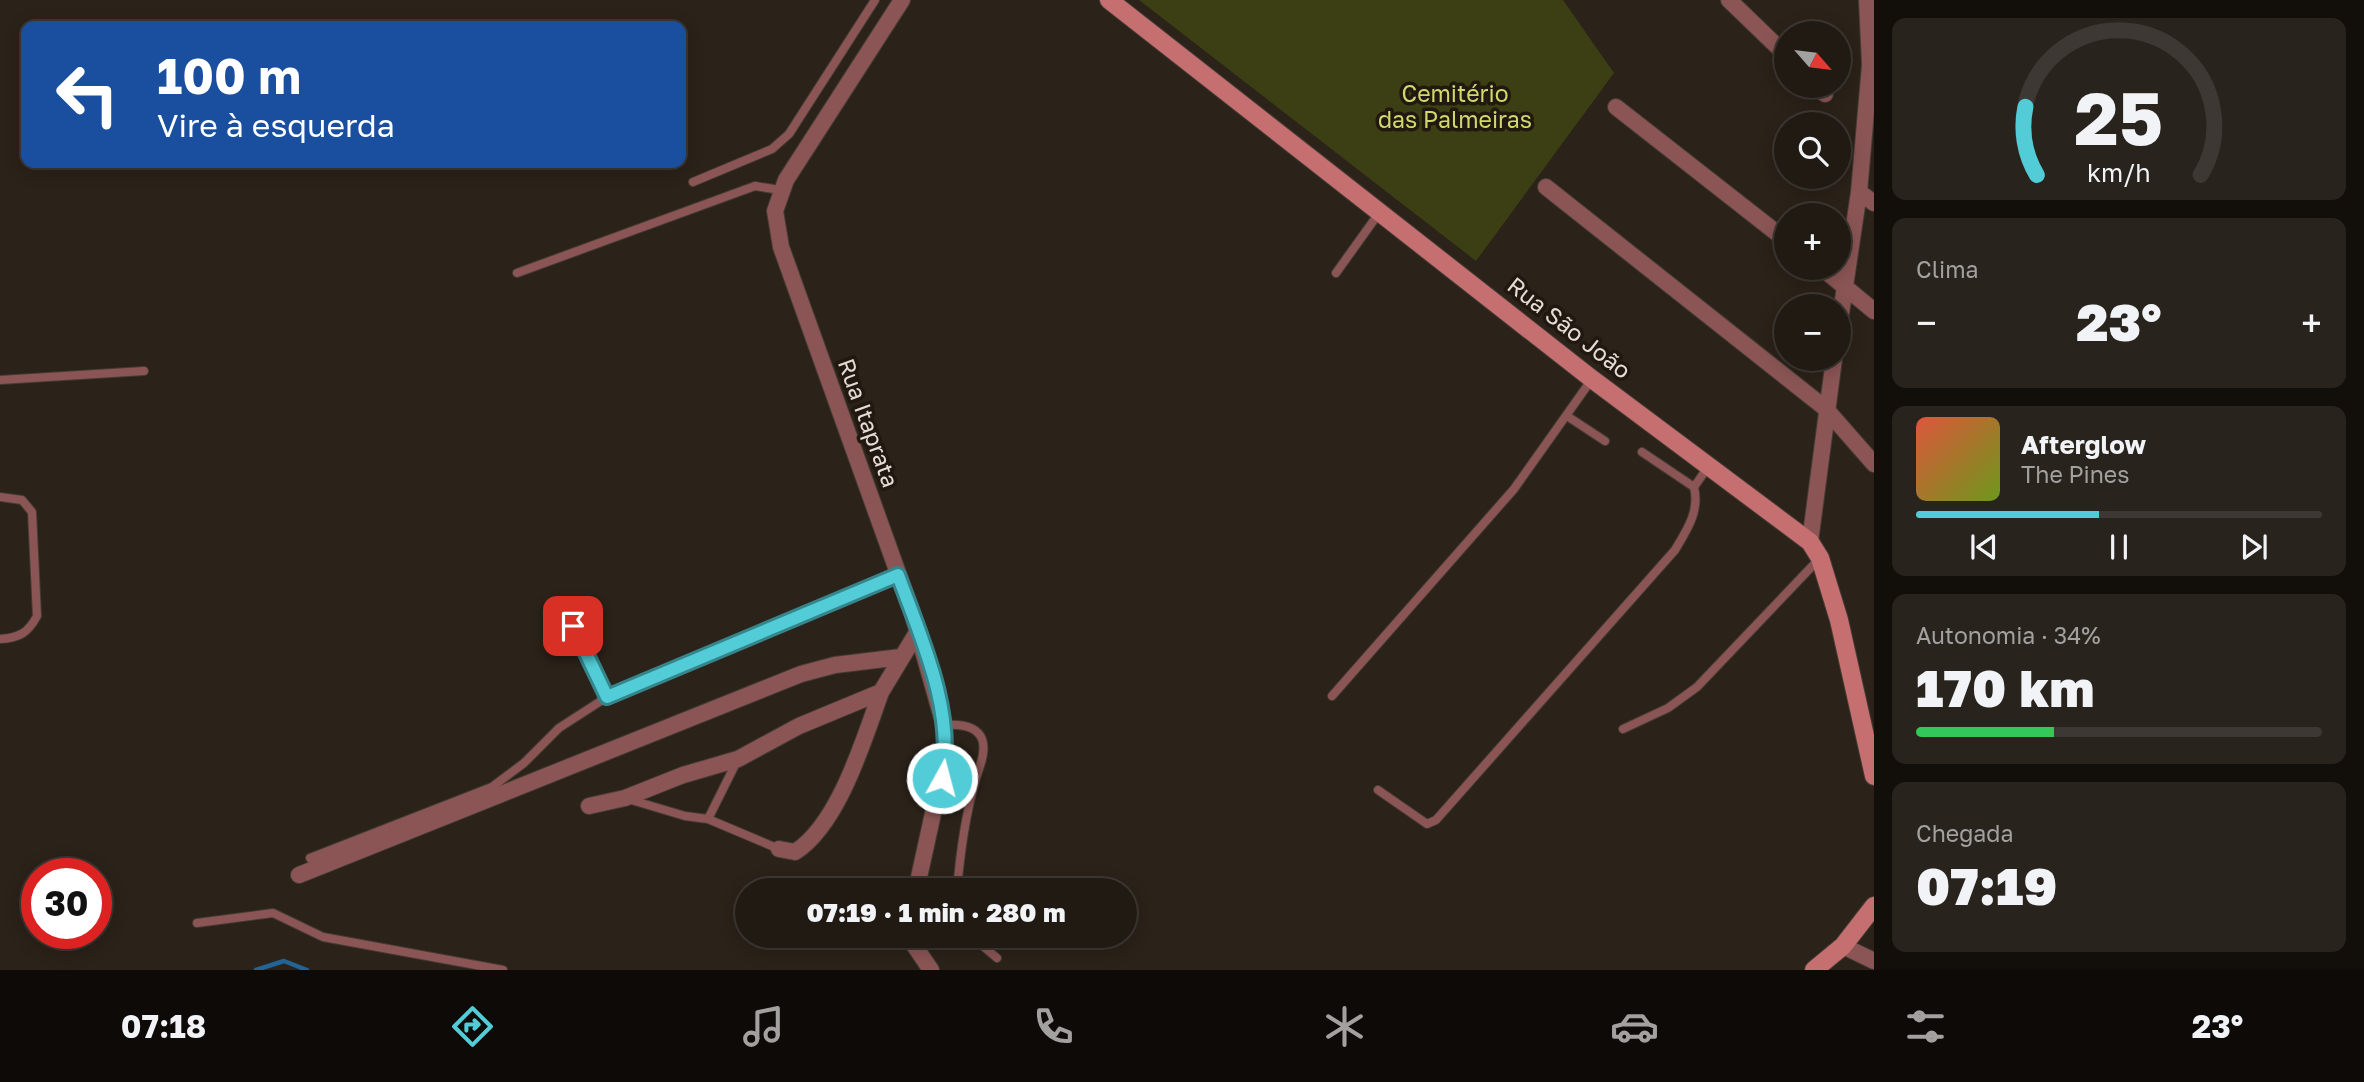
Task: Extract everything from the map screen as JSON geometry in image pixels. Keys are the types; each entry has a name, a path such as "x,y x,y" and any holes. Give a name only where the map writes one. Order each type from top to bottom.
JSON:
{"street":[{"name":"Rua Itaprata","path":"902,0 835,100 780,190 775,211 782,247 918,631 944,725 946,754 919,878"},
{"name":"Rua São João","path":"1108,0 1381,211 1592,379 1810,542 1820,558 1839,620 1874,776"},
{"path":"1729,0 1774,43"},
{"path":"1845,294 1859,192 1872,34 1867,0"},
{"path":"1615,107 1774,231"},
{"path":"1546,187 1825,408 1874,464"},
{"path":"1859,192 1874,204"},
{"path":"1837,280 1874,311"},
{"path":"1810,542 1832,371"},
{"path":"779,849 795,852 824,822 854,764 881,692 918,631"},
{"path":"299,875 801,674 835,665 901,657"},
{"path":"589,806 625,798 683,775 738,759 799,726 881,692"},
{"path":"1814,970 1843,946 1874,906"},
{"path":"1843,946 1874,961"},
{"path":"916,948 931,970"}],"lane":[{"path":"693,182 772,149 789,134 875,0"},
{"path":"517,273 755,186 780,190"},
{"path":"1336,273 1381,211"},
{"path":"0,380 144,371"},
{"path":"1332,696 1514,489 1592,379"},
{"path":"1567,416 1605,442"},
{"path":"1642,452 1694,487"},
{"path":"1378,790 1419,821 1427,824 1436,820 1675,550 1693,515 1696,503 1694,487 1709,466"},
{"path":"0,497 22,500 32,512 37,616 29,630 14,639 0,639"},
{"path":"1623,729 1668,708 1697,687 1820,558"},
{"path":"310,858 492,787 517,768 559,728 607,697 898,575"},
{"path":"573,626 607,697"},
{"path":"944,725 960,724 974,729 982,738 984,750 969,802 959,878"},
{"path":"708,819 738,759"},
{"path":"625,798 685,816 708,819 779,849"},
{"path":"197,923 273,913 323,937 503,970"},
{"path":"985,948 997,958"}],"green space":[{"name":"Cemitério das Palmeiras","path":"1139,0 1563,0 1614,73 1476,261"}],"waterway":[{"path":"256,970 284,961 307,970"}],"route":[{"path":"573,626 607,697 898,575 936,688 944,725 946,754 942,778"}]}
